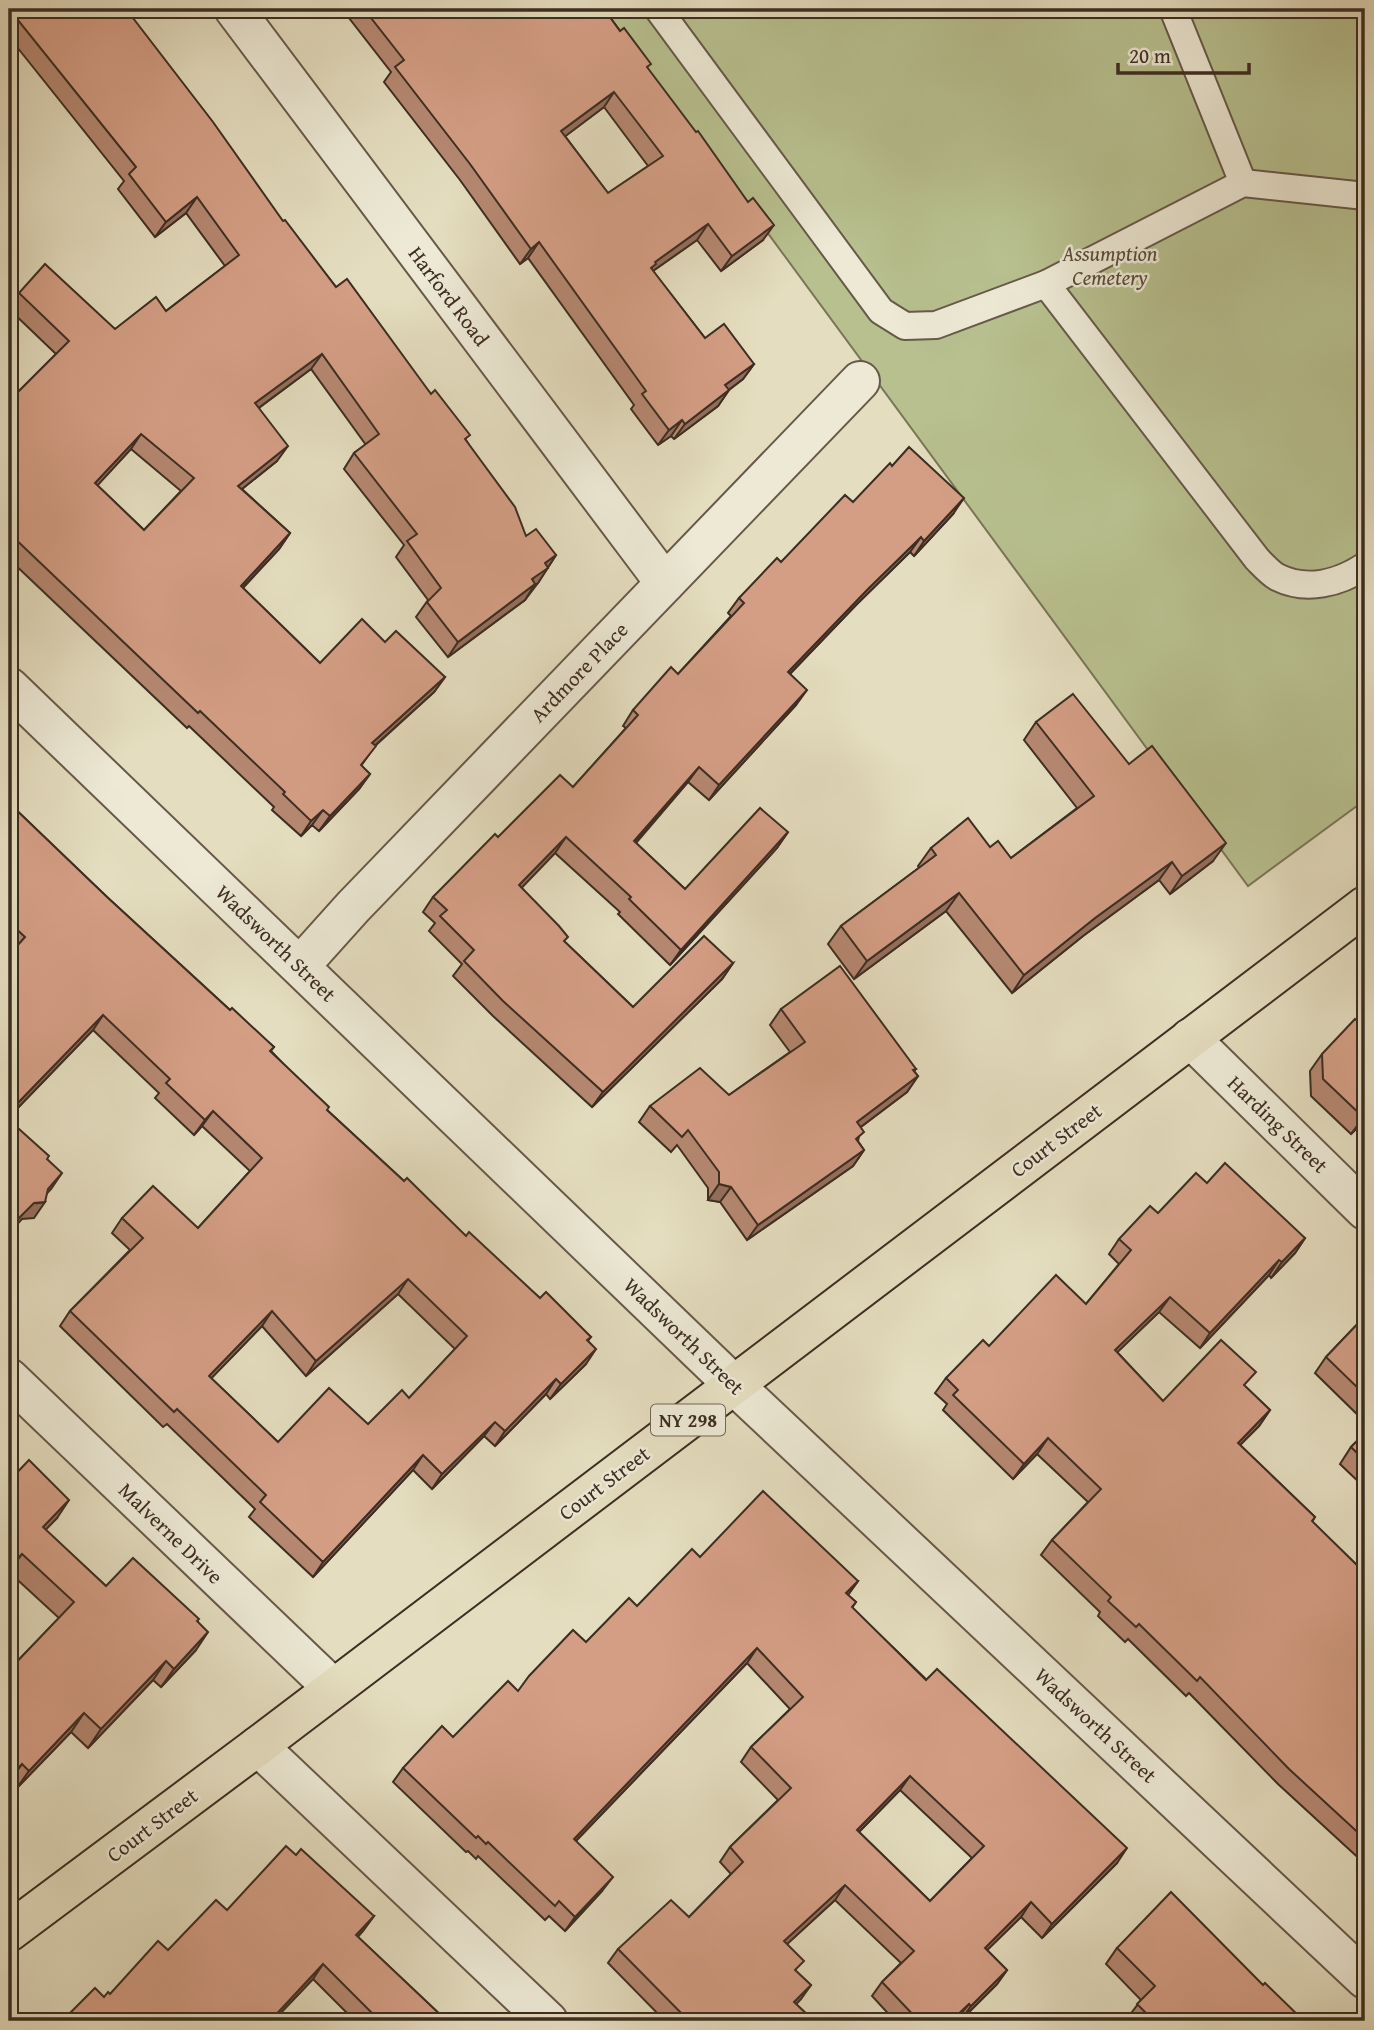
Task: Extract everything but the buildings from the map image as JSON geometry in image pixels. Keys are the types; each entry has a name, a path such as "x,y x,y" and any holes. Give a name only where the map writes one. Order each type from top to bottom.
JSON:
{"main road":[{"name":"Court Street","path":"9,1932 1365,906"}],"street":[{"name":"Harford Road","path":"234,9 665,583"},
{"name":"Ardmore Place","path":"300,965 860,381"},
{"name":"Wadsworth Street","path":"9,687 734,1385 1365,1979"},
{"name":"Harding Street","path":"1190,1038 1365,1210"},
{"name":"Malverne Drive","path":"9,1378 333,1688"},
{"path":"258,1746 548,2021"}],"lane":[{"path":"658,9 881,311 905,326 936,326 1046,284 1243,183 1365,196"},
{"path":"1173,9 1243,183"},
{"path":"1046,284 1257,559 1276,576 1302,585 1329,583 1365,566"}],"green space":[{"name":"Assumption Cemetery","path":"603,9 1365,9 1365,800 1248,886"}]}
